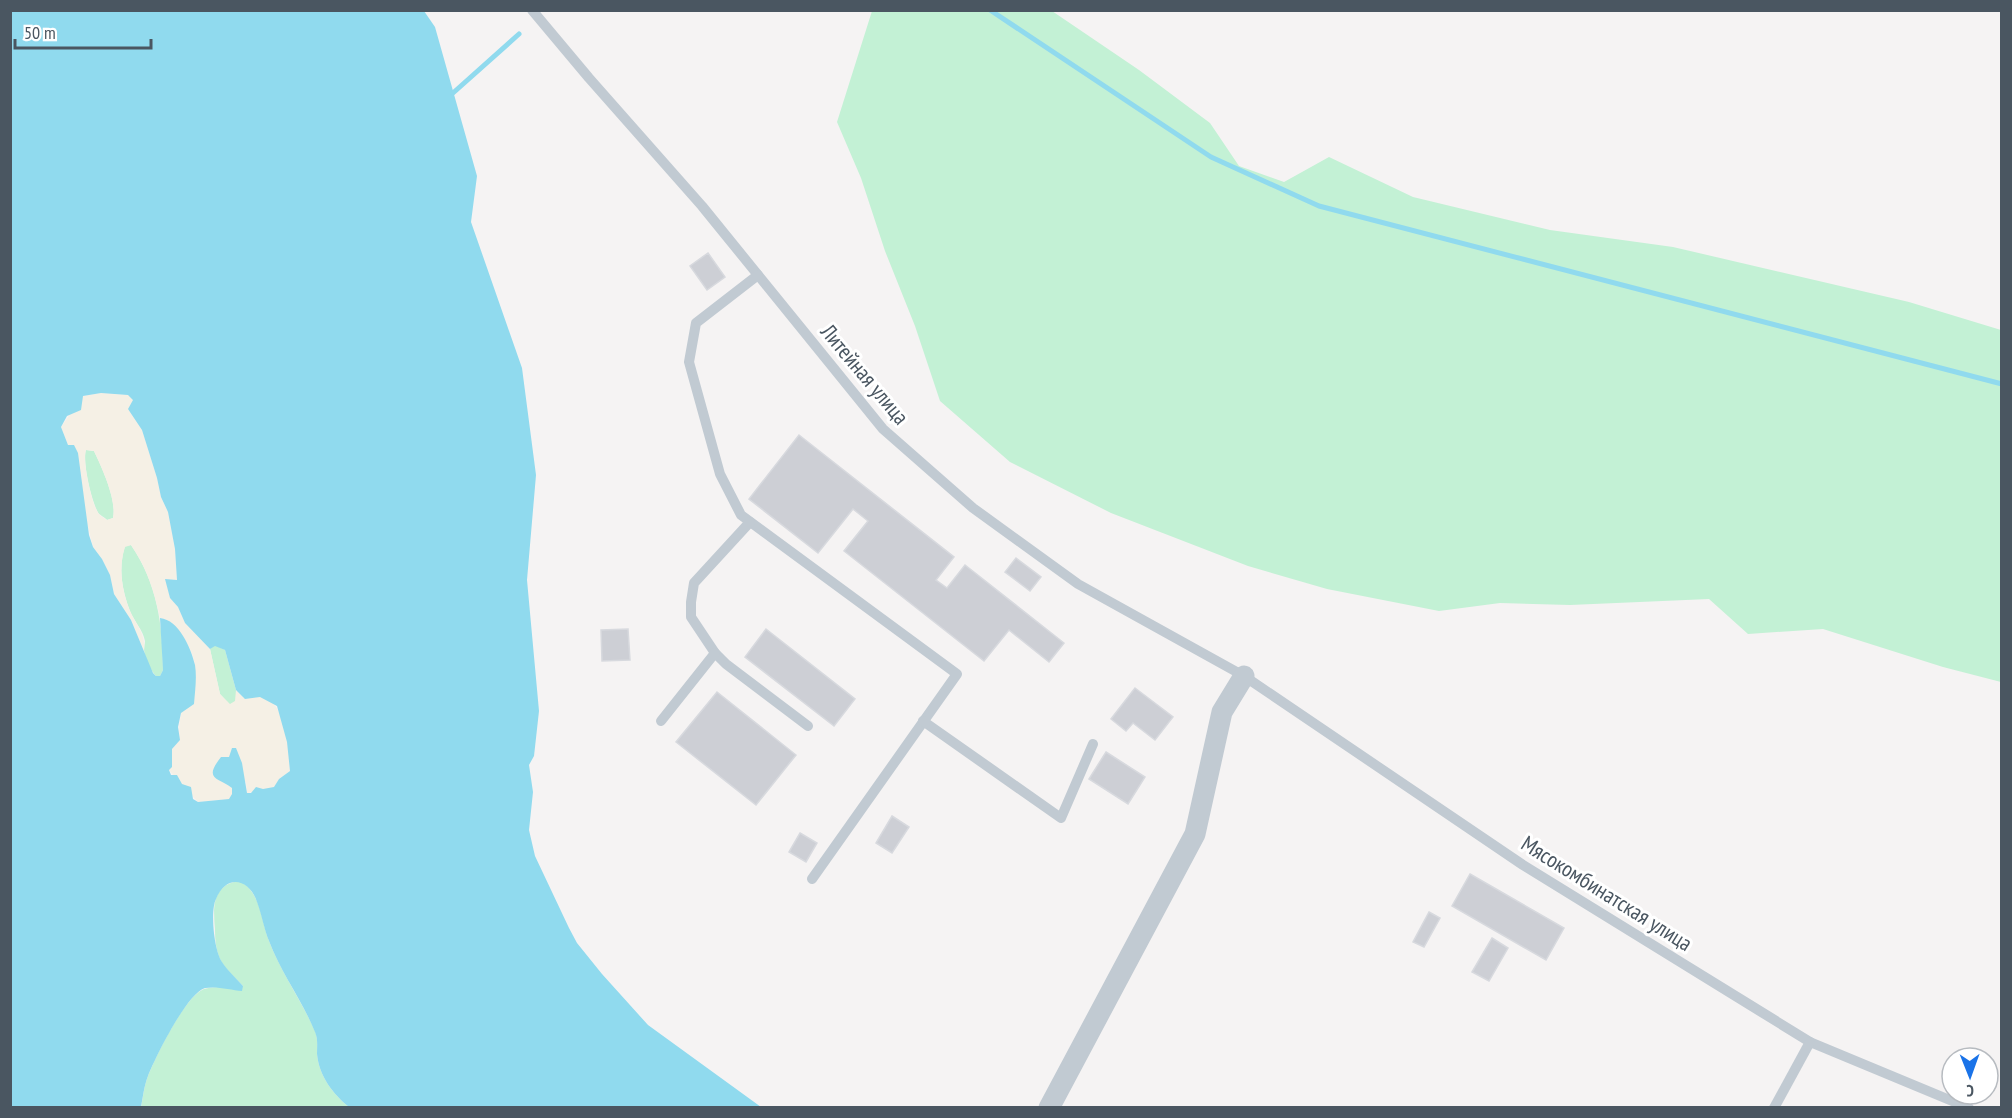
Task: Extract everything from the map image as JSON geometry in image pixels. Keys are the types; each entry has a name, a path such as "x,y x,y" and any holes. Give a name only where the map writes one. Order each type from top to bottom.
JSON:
{"street":[{"path":"1049,1107 1195,834 1222,712 1244,676"}],"lane":[{"name":"Литейная улица","path":"532,10 702,206 883,429 973,508 1078,584 1244,676"},
{"path":"758,275 696,323 689,362 720,474 741,515 957,674 812,879"},
{"path":"750,522 694,583 691,617 726,664 808,726"},
{"path":"661,721 716,653"},
{"name":"Мясокомбинатская улица","path":"1244,676 1523,865 1810,1042 1969,1107"},
{"path":"924,721 1061,818 1093,744"},
{"path":"1774,1107 1810,1042"}],"green space":[{"path":"872,11 1052,11 1139,70 1210,123 1239,166 1284,182 1329,157 1413,197 1550,230 1673,247 1909,302 2001,330 2001,682 1943,667 1823,629 1748,634 1709,599 1570,605 1500,603 1439,611 1327,589 1248,566 1111,513 1010,462 940,401 861,178 837,122"},
{"path":"86,450 94,451 105,475 113,502 113,518 107,520 96,509 87,472"},
{"path":"131,545 147,574 157,605 163,653 163,670 160,676 156,676 150,668 144,650 144,637 130,611 123,587 121,571 123,554 125,546"},
{"path":"215,645 225,650 236,690 236,701 230,705 220,694 210,649"},
{"path":"239,881 252,892 256,899 274,952 315,1031 318,1062 324,1077 332,1090 349,1107 141,1108 152,1067 171,1029 187,1005 202,990 243,986 219,957 214,921 216,898 219,892 230,883"}],"sand":[{"path":"101,393 128,395 134,400 128,409 142,430 161,497 168,512 175,549 177,580 166,579 170,598 178,607 185,623 210,649 220,694 230,704 235,701 236,690 245,699 259,696 269,700 277,708 286,733 290,771 279,779 275,787 247,793 246,782 225,783 232,788 230,799 198,802 169,770 172,749 180,740 180,719 195,666 194,659 188,644 178,630 160,618 149,580 131,545 125,547 122,579 127,603 142,635 144,651 131,620 114,594 110,575 93,547 68,445 61,427 83,396","holes":["86,450 94,451 113,502 113,518 107,520 96,509 88,483 85,464"]}],"water":[{"path":"10,11 424,11 435,27 477,176 471,222 522,368 536,475 527,580 539,711 534,756 529,765 533,792 529,830 535,856 577,943 602,974 648,1025 761,1107 349,1107 332,1090 324,1077 318,1062 316,1035 310,1020 274,953 253,894 249,888 237,882 225,886 220,891 214,905 213,921 219,956 226,968 243,986 242,991 205,988 189,1001 172,1027 152,1067 141,1107 11,1107","holes":["101,393 128,395 133,400 128,409 142,430 161,497 168,512 175,549 177,580 165,579 170,598 178,607 185,623 210,649 215,646 225,650 236,690 245,699 260,697 277,706 287,742 290,771 279,779 274,787 263,789 256,787 251,793 247,793 242,763 236,748 232,748 229,757 221,757 213,770 214,777 232,788 229,799 198,802 193,799 191,787 182,784 177,775 171,775 169,770 172,767 172,749 180,740 178,727 181,713 194,704 196,675 193,658 178,629 167,620 160,618 163,670 160,676 153,673 131,620 114,594 110,575 93,547 89,535 78,453 74,445 68,445 61,427 67,416 81,410 83,396"]}],"building":[{"path":"708,253 725,277 707,290 690,266"},
{"path":"799,435 954,557 936,580 947,588 965,565 1064,643 1049,662 1009,630 984,661 844,551 868,521 853,509 818,553 749,499"},
{"path":"1016,558 1041,577 1030,591 1005,572"},
{"path":"628,629 630,660 602,661 601,630"},
{"path":"766,629 855,699 834,726 745,657"},
{"path":"1135,688 1173,717 1155,740 1133,723 1126,731 1111,719"},
{"path":"717,692 796,755 756,805 676,742"},
{"path":"1106,752 1145,777 1128,804 1089,779"},
{"path":"892,816 909,827 892,853 876,843"},
{"path":"800,833 817,843 806,862 789,852"},
{"path":"1470,874 1564,928 1546,960 1452,906"},
{"path":"1429,912 1440,918 1424,947 1413,942"},
{"path":"1492,938 1508,948 1489,981 1472,972"}],"waterway":[{"path":"990,10 1211,157 1319,206 2002,384"},
{"path":"453,93 519,34"}]}
